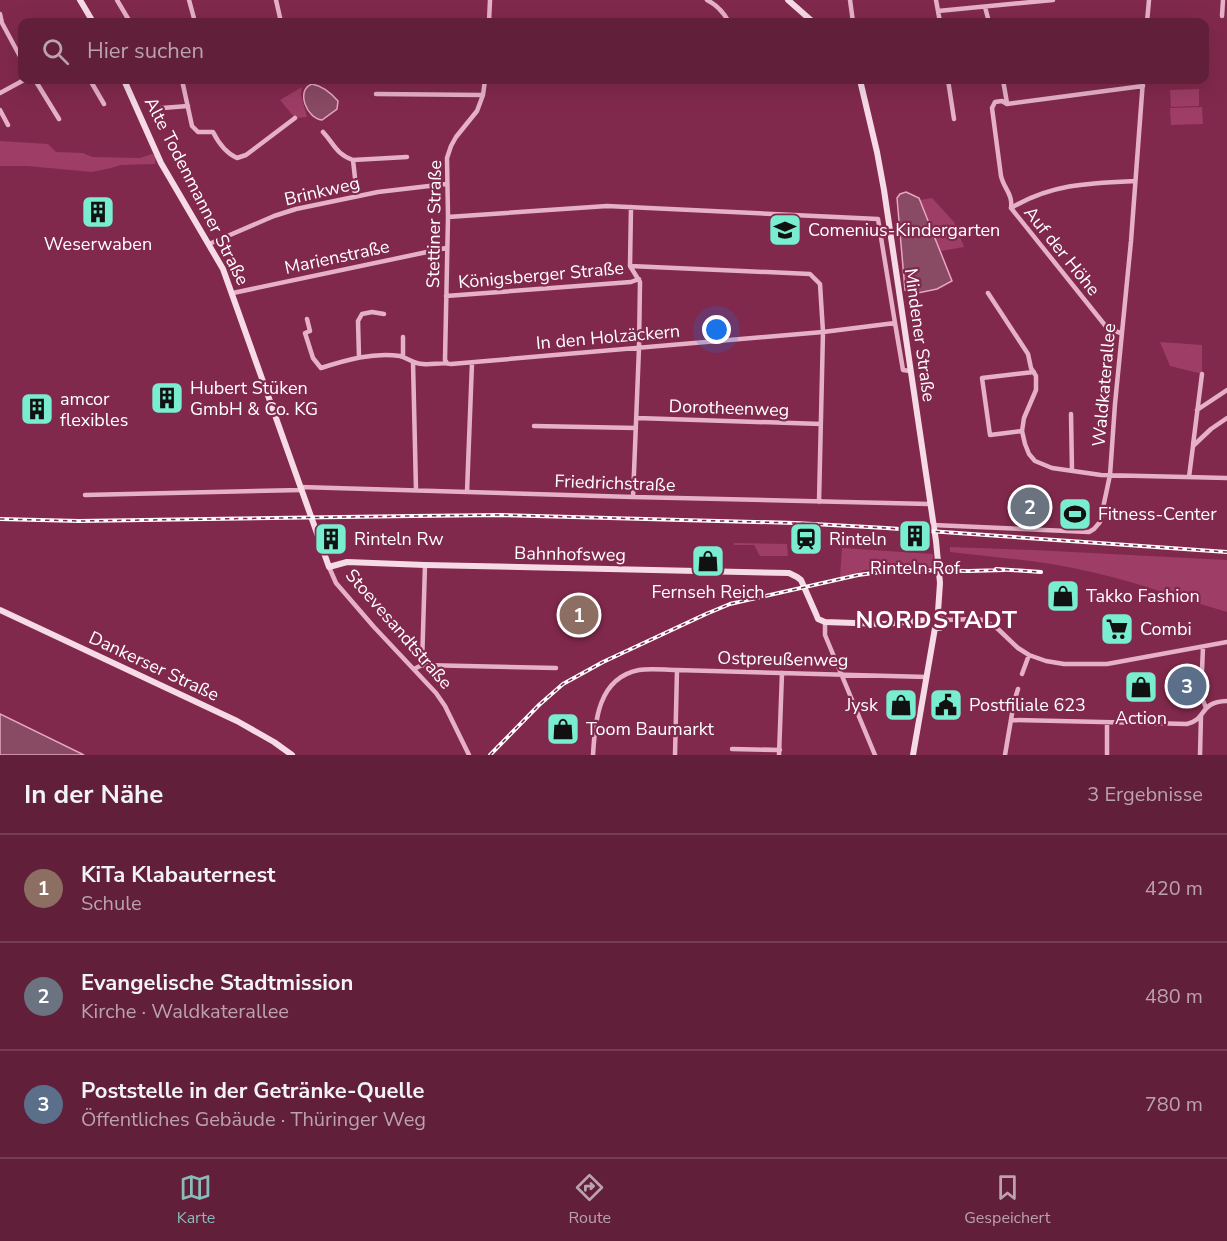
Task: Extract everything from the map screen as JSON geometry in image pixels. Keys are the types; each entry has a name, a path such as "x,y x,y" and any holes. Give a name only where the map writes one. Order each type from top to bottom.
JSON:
{"street":[{"path":"80,0 91,18"},
{"path":"117,0 128,18"},
{"path":"189,0 194,18"},
{"path":"276,0 280,18"},
{"path":"489,18 490,0"},
{"path":"708,0 726,18"},
{"path":"788,0 808,18"},
{"path":"850,0 852,18"},
{"path":"936,0 939,18"},
{"path":"938,11 1053,0"},
{"path":"1147,18 1149,0"},
{"path":"1222,16 1223,0"},
{"path":"985,7 988,18"},
{"path":"0,14 2,23 18,53"},
{"path":"0,93 18,83"},
{"path":"37,84 59,119"},
{"path":"92,84 104,104"},
{"name":"Alte Todenmanner Straße","path":"127,84 161,163 223,269 301,488"},
{"path":"184,84 192,126 198,132 213,132 229,154 237,158 246,155 294,118"},
{"name":"Stettiner Straße","path":"447,363 445,360 448,216 446,166 451,146 477,111 484,84"},
{"name":"Mindener Straße","path":"861,84 880,165 930,504 940,583 938,612"},
{"path":"949,84 954,119"},
{"path":"1003,84 1007,104 1143,86"},
{"name":"Waldkaterallee","path":"933,525 1089,532 1100,522 1110,475 1143,86"},
{"path":"376,94 483,95"},
{"name":"Auf der Höhe","path":"1007,104 1002,101 995,102 992,108 1001,176 1012,200 1011,208 1108,329 1121,333"},
{"path":"162,108 188,106"},
{"path":"0,110 8,125"},
{"path":"323,132 338,151 353,160 408,158"},
{"path":"353,160 357,196"},
{"path":"1011,208 1041,193 1060,187 1135,181"},
{"name":"Brinkweg","path":"209,243 296,209 396,189 446,184"},
{"path":"448,216 607,206 878,219 903,370 910,371"},
{"path":"631,207 630,266 640,282 633,497"},
{"name":"Marienstraße","path":"232,293 446,248"},
{"path":"630,266 810,274 820,284 823,332 819,502"},
{"name":"Königsberger Straße","path":"446,296 631,282 639,279"},
{"path":"988,293 1028,354 1034,372 1036,390 1024,417 1022,431 1029,454 1035,461 1052,468 1110,475 1227,478"},
{"path":"359,357 358,321 362,315 372,312 384,314"},
{"path":"307,319 310,331 305,333 313,358 321,368 359,357 403,357 413,362 416,490"},
{"name":"In den Holzäckern","path":"413,362 420,364 472,363 823,332 895,323"},
{"path":"403,337 403,357"},
{"path":"466,492 472,363"},
{"path":"1022,431 990,435 982,378 1034,372"},
{"path":"1188,477 1202,374"},
{"path":"1197,410 1227,390"},
{"path":"1071,414 1072,471"},
{"name":"Dorotheenweg","path":"637,418 820,424"},
{"path":"1193,446 1227,418"},
{"path":"534,426 636,428"},
{"name":"Friedrichstraße","path":"85,495 301,488 930,504"},
{"name":"Stoevesandtstraße","path":"301,488 336,583 436,693 445,706 469,755"},
{"name":"Bahnhofsweg","path":"329,567 347,561 425,565 775,572 793,574 801,580 818,619 825,622"},
{"path":"422,665 425,565"},
{"name":"Dankerser Straße","path":"0,610 237,721 292,755"},
{"path":"928,620 930,615 938,612 943,614 945,620 942,626 935,628"},
{"path":"875,755 825,635 825,622 901,623 928,620"},
{"path":"928,620 935,628"},
{"path":"945,620 983,620 998,629 1029,655 1064,664 1107,664 1227,642"},
{"path":"913,755 935,628"},
{"path":"1203,647 1201,695 1206,708"},
{"path":"1022,674 1029,655"},
{"path":"414,669 422,665 556,668"},
{"name":"Ostpreußenweg","path":"593,755 596,719 604,695 616,681 638,670 927,677"},
{"path":"675,755 677,670"},
{"path":"732,749 779,753 782,673"},
{"path":"1005,755 1018,689"},
{"path":"1012,720 1187,724 1194,722 1206,708 1216,702 1227,701"},
{"path":"1200,755 1201,716"},
{"path":"1107,723 1107,755"}],"shaded area":[{"path":"312,84 320,86 338,101 337,109 322,120 312,115 305,104 304,92"},
{"path":"302,87 301,95 307,117 295,118 280,100"},
{"path":"1199,89 1199,106 1171,107 1170,90"},
{"path":"1202,107 1203,124 1171,125 1170,108"},
{"path":"0,141 48,144 56,152 83,153 92,157 140,158 152,154 156,156 155,164 121,165 92,172 0,166"},
{"path":"906,192 919,198 952,281 937,289 913,294 905,290 897,198"},
{"path":"932,198 954,222 964,247 941,251 920,200"},
{"path":"1160,342 1202,345 1202,374 1170,366"},
{"path":"734,543 787,544 788,556 760,556 754,545 734,545"},
{"path":"950,547 1227,560 1227,612 1092,572 1043,563 950,552"},
{"path":"842,548 933,554 934,567 866,570 840,578"},
{"path":"0,714 84,755 0,755"}],"railway":[{"path":"0,519 79,521 501,515 795,523 1227,552"},
{"path":"996,569 1041,572"},
{"path":"490,755 563,684 603,662 730,604 858,575 881,572 1004,570"}],"place":[{"name":"Weserwaben","path":"98,212"},
{"name":"Comenius-Kindergarten","path":"785,230"},
{"name":"Hubert Stüken GmbH & Co. KG","path":"167,398"},
{"name":"amcor flexibles","path":"37,409"},
{"name":"Evangelische Stadtmission","path":"1030,507"},
{"name":"Fitness-Center","path":"1075,514"},
{"name":"Rinteln Rof","path":"915,536"},
{"name":"Rinteln Rw","path":"331,539"},
{"name":"Rinteln","path":"806,539"},
{"name":"Fernseh Reich","path":"708,561"},
{"name":"Takko Fashion","path":"1063,596"},
{"name":"KiTa Klabauternest","path":"579,615"},
{"name":"Combi","path":"1117,629"},
{"name":"Poststelle in der Getränke-Quelle","path":"1187,686"},
{"name":"Action","path":"1141,687"},
{"name":"Jysk","path":"901,705"},
{"name":"Postfiliale 623","path":"946,705"},
{"name":"Toom Baumarkt","path":"563,729"}],"district":[{"name":"NORDSTADT","path":"937,620"}]}
